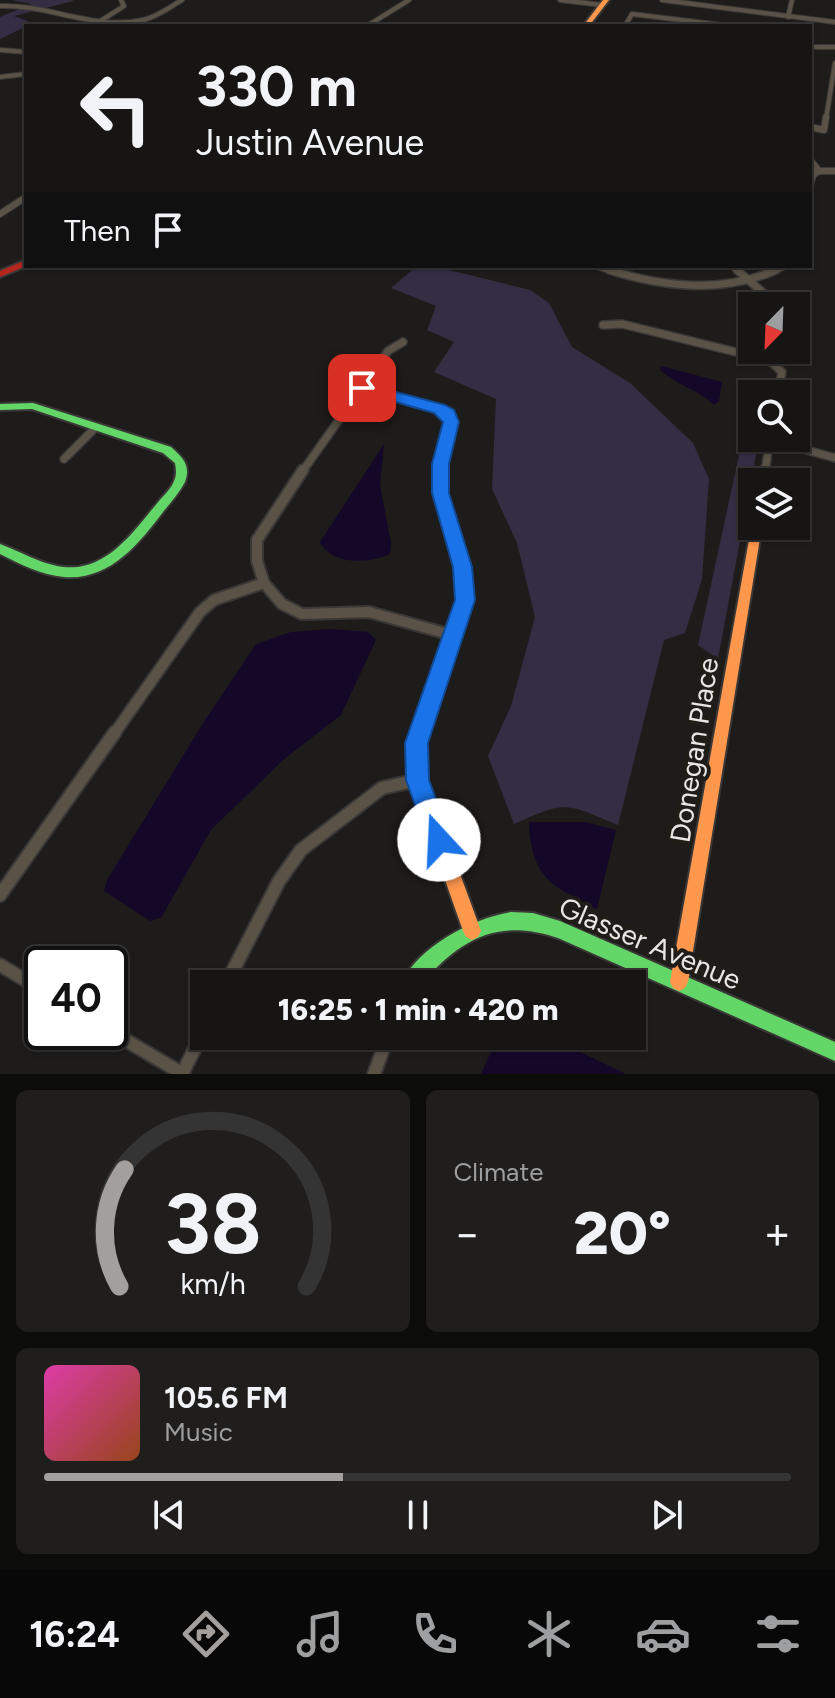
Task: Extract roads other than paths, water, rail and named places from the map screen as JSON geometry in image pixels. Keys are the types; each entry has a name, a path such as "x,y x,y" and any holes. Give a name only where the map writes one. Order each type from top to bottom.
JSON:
{"street":[{"path":"3,0 119,22 141,20 182,0"},
{"path":"102,20 122,9 121,0"},
{"path":"370,24 409,0"},
{"path":"560,0 604,3"},
{"path":"662,0 835,22"},
{"path":"788,17 792,0"},
{"path":"0,6 23,3"},
{"path":"588,24 604,3"},
{"path":"626,24 632,14 705,24"},
{"path":"86,24 95,19"},
{"path":"669,24 672,19"},
{"path":"812,47 835,47"},
{"path":"0,50 24,52"},
{"path":"812,127 824,130 835,63"},
{"path":"0,77 24,74"},
{"path":"812,162 819,171"},
{"path":"812,179 819,171 835,171"},
{"path":"0,214 24,198"},
{"path":"0,274 24,264"},
{"path":"605,268 691,288 714,287 779,268"},
{"path":"734,268 763,292"},
{"path":"603,325 622,324 769,360 782,372 781,380"},
{"path":"403,342 388,351 271,516 257,540 257,561 264,583 282,604 302,614 369,612 452,635"},
{"path":"362,388 439,409 448,414 451,422 441,464 440,493 463,567 465,600 416,743 418,780 472,931"},
{"path":"0,407 33,406 167,450 180,461 182,474 175,489 108,564 85,573 55,571 0,549"},
{"path":"64,459 96,427"},
{"path":"810,451 835,458"},
{"name":"Donegan Place","path":"679,982 754,540"},
{"path":"0,895 200,612 214,600 264,583"},
{"path":"233,970 279,881 301,850 382,788 418,780"},
{"name":"Glasser Avenue","path":"422,970 440,950 472,931 493,924 529,921 560,930 835,1052"},
{"path":"0,965 24,979"},
{"path":"128,1042 183,1074 194,1050"},
{"path":"374,1074 383,1050"}]}
